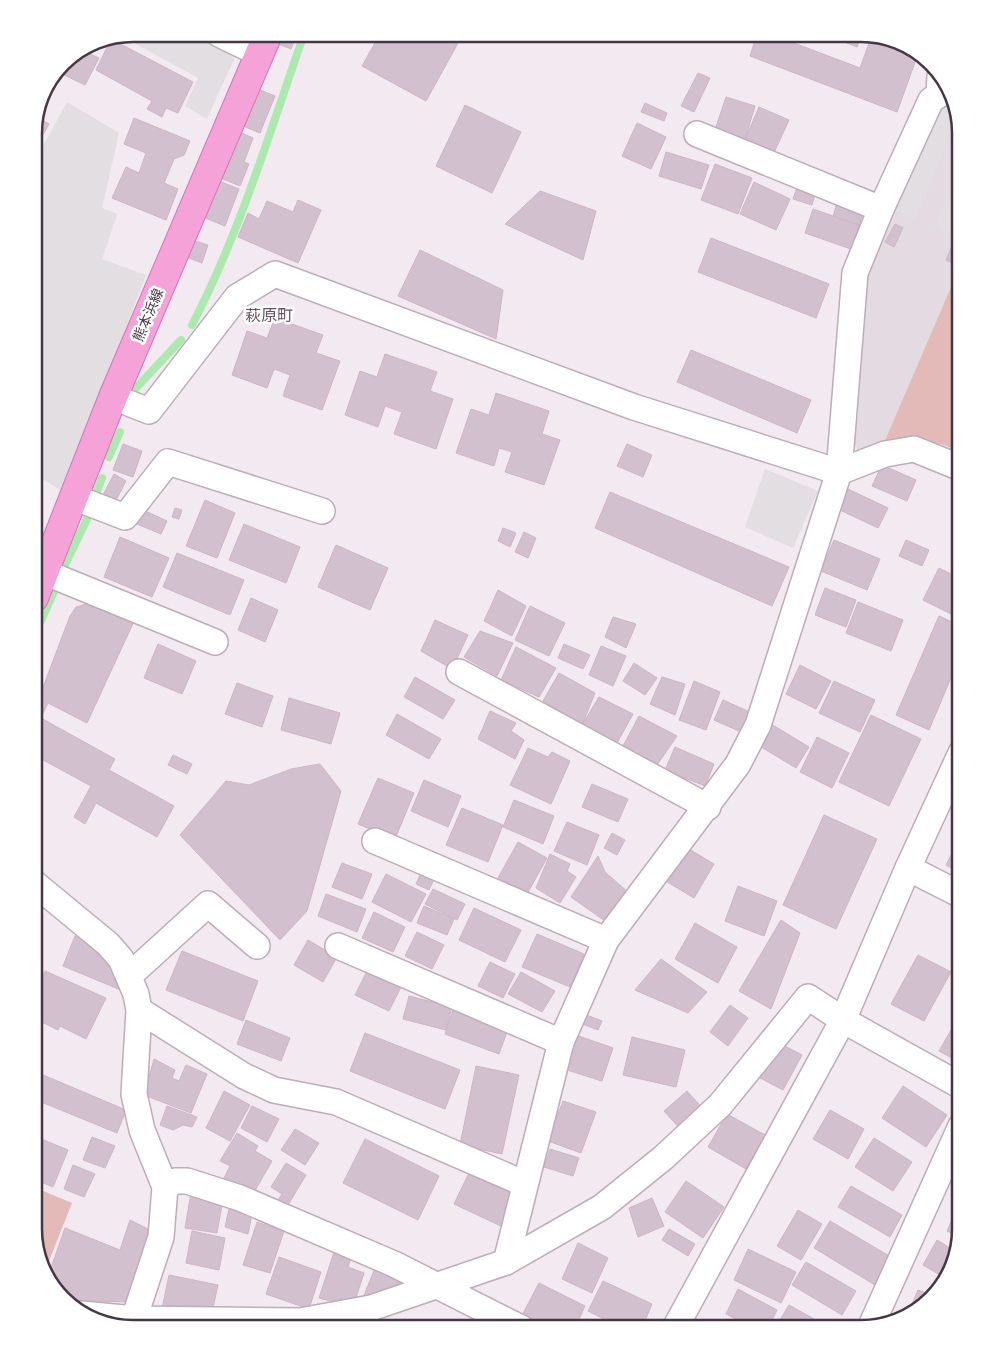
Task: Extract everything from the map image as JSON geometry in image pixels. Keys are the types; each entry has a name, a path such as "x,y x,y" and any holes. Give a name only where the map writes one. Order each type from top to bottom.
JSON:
{"main road":[{"name":"熊本浜線","path":"43,561 73,497 113,398 264,44"}],"street":[{"path":"506,1262 561,1042 606,940 708,807 738,764 758,725 839,472 855,273 881,209 930,100 939,95 939,87"},
{"path":"697,134 881,209"},
{"path":"113,398 149,411 237,297 274,274 634,407 839,472 885,454 914,449 952,464"},
{"path":"73,497 125,517 168,462 322,511"},
{"path":"43,562 215,642"},
{"path":"459,672 708,807"},
{"path":"679,1320 843,1020 908,868 952,773"},
{"path":"375,841 606,940"},
{"path":"908,868 952,890"},
{"path":"42,890 108,944 121,959 129,976 139,1010 134,1094 142,1130 165,1187 161,1237 134,1319"},
{"path":"129,976 208,904 257,946"},
{"path":"338,946 561,1042"},
{"path":"310,1319 371,1308 506,1262 602,1207 663,1158 720,1105 808,997 843,1020 952,1081"},
{"path":"139,1010 244,1076 274,1090 336,1102 524,1184"},
{"path":"874,1319 952,1146"},
{"path":"165,1187 175,1181 187,1181 240,1198 394,1264 504,1320"}],"shaded area":[{"path":"132,42 216,42 229,49 234,59 207,119 185,106 198,78"},
{"path":"943,94 952,122 952,286 883,445 858,451 852,440 867,276"},
{"path":"943,94 946,99 952,122 952,130 915,220 896,211 939,95"},
{"path":"67,102 119,133 102,208 117,214 102,259 146,275 64,492 43,479 43,146"},
{"path":"952,186 952,229 950,234 934,227"},
{"path":"952,285 952,449 947,446 908,436 883,445"},
{"path":"765,469 818,491 793,548 745,527"},
{"path":"42,1190 72,1203 49,1262 43,1240"}],"building":[{"path":"274,42 294,42 291,49"},
{"path":"375,42 458,42 426,101 362,66"},
{"path":"754,43 794,43 860,68 869,43 891,47 916,60 897,112 750,56"},
{"path":"847,43 859,43 857,47"},
{"path":"120,44 193,82 178,113 166,108 162,117 147,109 152,101 96,70 107,46"},
{"path":"90,54 99,58 85,85 64,75 78,61"},
{"path":"698,73 710,78 694,112 681,106"},
{"path":"250,86 275,96 260,133 236,123"},
{"path":"726,97 755,106 745,139 715,130"},
{"path":"645,103 667,113 664,121 641,112"},
{"path":"465,105 521,132 492,193 436,166"},
{"path":"759,107 789,120 772,157 743,144"},
{"path":"134,118 190,141 184,155 174,159 164,183 178,189 166,220 112,198 126,167 139,173 146,153 124,144"},
{"path":"44,121 49,124 43,135"},
{"path":"637,123 666,137 651,169 622,156"},
{"path":"232,129 253,138 244,162 249,164 240,186 213,175"},
{"path":"666,152 709,165 701,189 659,176"},
{"path":"715,164 752,178 738,214 701,200"},
{"path":"214,179 239,189 225,226 200,216"},
{"path":"754,182 790,199 776,230 740,214"},
{"path":"798,184 816,190 812,205 793,199"},
{"path":"540,191 596,211 583,260 505,224"},
{"path":"298,200 321,210 298,263 238,237 248,213 259,219 267,201 293,212"},
{"path":"837,202 864,210 858,229 832,221"},
{"path":"813,209 859,225 851,249 805,233"},
{"path":"895,224 903,228 894,247 885,242"},
{"path":"711,238 829,284 816,318 698,272"},
{"path":"192,240 208,245 202,263 186,257"},
{"path":"952,246 952,263 946,260"},
{"path":"420,250 503,290 496,339 398,296"},
{"path":"275,318 323,335 316,353 340,361 322,410 283,396 290,375 274,369 267,388 232,375 247,331 267,338"},
{"path":"691,350 811,400 797,433 677,382"},
{"path":"385,354 437,372 430,391 453,399 436,449 394,434 402,412 385,406 378,427 345,415 360,371 377,377"},
{"path":"496,393 549,411 542,434 560,440 544,485 505,472 512,452 499,448 494,466 456,453 471,409 489,415"},
{"path":"123,444 142,451 133,477 113,470"},
{"path":"627,444 652,455 643,477 617,466"},
{"path":"882,465 916,480 907,501 872,486"},
{"path":"114,474 126,481 114,504 102,497"},
{"path":"848,489 888,508 878,528 838,509"},
{"path":"610,492 789,567 772,606 595,528"},
{"path":"205,500 235,513 217,558 186,546"},
{"path":"175,508 182,510 179,519 172,517"},
{"path":"143,510 167,521 161,534 137,524"},
{"path":"244,524 300,547 286,583 229,560"},
{"path":"503,528 516,533 510,547 498,541"},
{"path":"524,532 536,538 528,558 515,552"},
{"path":"120,537 169,558 152,597 104,577"},
{"path":"834,540 880,559 867,590 821,571"},
{"path":"906,540 929,550 922,566 899,556"},
{"path":"336,545 388,568 370,610 318,587"},
{"path":"177,553 244,580 230,615 163,587"},
{"path":"939,568 952,574 952,614 923,600"},
{"path":"825,588 856,600 846,627 815,615"},
{"path":"498,590 526,606 512,636 484,621"},
{"path":"251,598 278,610 265,642 238,630"},
{"path":"97,601 136,617 87,723 48,703 42,714 42,689 70,616 76,607"},
{"path":"858,602 903,620 891,651 846,633"},
{"path":"530,606 565,623 549,656 515,640"},
{"path":"939,616 952,622 952,675 929,730 896,715"},
{"path":"613,617 636,624 626,648 605,637"},
{"path":"435,620 468,635 452,669 421,651"},
{"path":"480,631 513,643 497,676 464,657"},
{"path":"158,644 196,661 182,694 144,678"},
{"path":"564,644 590,655 583,669 558,658"},
{"path":"601,646 626,656 613,686 589,675"},
{"path":"516,647 556,668 539,697 501,680"},
{"path":"634,663 657,678 645,695 623,681"},
{"path":"800,665 831,681 816,709 786,694"},
{"path":"559,673 595,693 582,725 543,701"},
{"path":"415,677 455,700 443,719 404,697"},
{"path":"662,677 685,684 675,715 650,704"},
{"path":"694,681 720,692 706,730 679,720"},
{"path":"834,681 875,700 860,732 819,713"},
{"path":"237,683 273,696 262,727 225,714"},
{"path":"599,697 633,714 617,743 582,725"},
{"path":"289,698 340,713 331,744 281,730"},
{"path":"723,700 750,712 741,732 714,720"},
{"path":"490,711 516,723 511,731 524,740 515,759 478,739"},
{"path":"397,714 441,739 429,759 386,735"},
{"path":"871,715 921,739 889,806 839,782"},
{"path":"639,716 677,736 657,765 622,748"},
{"path":"42,719 115,759 109,770 174,806 157,837 96,803 85,824 74,817 91,786 42,760"},
{"path":"771,724 809,747 796,768 758,745"},
{"path":"817,737 849,753 832,788 800,772"},
{"path":"675,747 714,764 705,786 665,770"},
{"path":"528,748 548,757 552,752 570,761 551,804 510,785"},
{"path":"173,755 192,764 187,774 168,765"},
{"path":"320,764 341,791 307,911 280,940 180,835 226,781 249,785 291,769"},
{"path":"378,778 414,793 395,839 358,824"},
{"path":"424,780 461,796 448,827 411,811"},
{"path":"592,784 628,799 618,822 582,807"},
{"path":"514,800 554,816 543,844 503,827"},
{"path":"462,808 503,825 488,862 446,845"},
{"path":"824,815 877,839 836,929 783,905"},
{"path":"567,822 599,835 587,865 554,851"},
{"path":"612,833 625,840 617,855 604,848"},
{"path":"518,842 547,858 527,894 498,878"},
{"path":"684,846 714,864 694,898 664,880"},
{"path":"952,853 952,868 946,865"},
{"path":"550,854 570,864 567,871 576,877 560,903 536,888"},
{"path":"598,856 605,872 629,893 605,921 571,897"},
{"path":"342,863 372,874 362,899 332,887"},
{"path":"424,866 437,873 429,890 416,884"},
{"path":"386,874 426,894 411,922 372,902"},
{"path":"738,886 777,901 764,936 725,921"},
{"path":"433,889 465,904 457,920 425,904"},
{"path":"326,894 366,909 357,932 318,916"},
{"path":"424,906 454,919 447,935 417,923"},
{"path":"474,908 521,930 505,962 459,940"},
{"path":"374,912 405,927 393,952 362,938"},
{"path":"781,920 800,933 771,1009 739,991"},
{"path":"695,923 737,947 718,983 675,959"},
{"path":"417,932 444,945 432,969 405,956"},
{"path":"537,934 584,954 570,987 522,967"},
{"path":"75,936 141,962 128,993 63,966"},
{"path":"308,940 337,957 323,982 294,965"},
{"path":"182,951 258,981 243,1021 166,990"},
{"path":"918,955 951,972 924,1021 891,1004"},
{"path":"661,959 707,992 688,1013 635,990"},
{"path":"490,962 515,974 503,998 478,986"},
{"path":"45,971 106,998 86,1039 60,1026 58,1030 42,1022 42,977"},
{"path":"367,971 401,987 389,1011 355,995"},
{"path":"521,972 555,991 542,1012 508,994"},
{"path":"409,996 452,1007 446,1030 403,1019"},
{"path":"455,1004 510,1024 499,1054 445,1034"},
{"path":"730,1005 748,1018 728,1046 710,1032"},
{"path":"584,1014 602,1021 598,1030 580,1023"},
{"path":"246,1020 290,1038 281,1061 237,1044"},
{"path":"952,1028 952,1058 939,1051"},
{"path":"365,1033 460,1070 445,1109 350,1071"},
{"path":"576,1035 613,1048 602,1081 564,1069"},
{"path":"632,1037 685,1050 676,1087 623,1075"},
{"path":"779,1043 802,1055 783,1090 760,1078"},
{"path":"154,1059 175,1070 172,1078 179,1081 186,1065 207,1074 191,1113 144,1095"},
{"path":"476,1066 519,1075 502,1154 460,1145"},
{"path":"42,1075 126,1110 117,1133 42,1102"},
{"path":"903,1086 947,1115 926,1147 882,1118"},
{"path":"224,1091 250,1105 230,1141 206,1128"},
{"path":"687,1091 706,1112 683,1132 664,1111"},
{"path":"563,1101 596,1112 581,1153 548,1141"},
{"path":"167,1106 197,1117 192,1127 183,1125 173,1130 160,1125"},
{"path":"252,1106 279,1119 267,1142 241,1128"},
{"path":"830,1110 864,1129 848,1159 813,1139"},
{"path":"727,1114 765,1135 746,1169 708,1147"},
{"path":"295,1129 319,1143 305,1165 281,1150"},
{"path":"237,1133 258,1146 255,1151 272,1161 253,1194 223,1180 230,1166 220,1161"},
{"path":"92,1137 115,1146 105,1168 83,1160"},
{"path":"874,1138 912,1162 893,1191 855,1167"},
{"path":"42,1139 68,1150 53,1187 42,1182"},
{"path":"365,1139 439,1176 418,1220 343,1183"},
{"path":"550,1149 579,1158 573,1176 544,1167"},
{"path":"286,1163 306,1175 285,1210 275,1205 282,1194 271,1187"},
{"path":"73,1165 95,1174 84,1197 64,1189"},
{"path":"470,1171 517,1189 503,1227 454,1204"},
{"path":"686,1181 724,1207 703,1238 665,1212"},
{"path":"851,1186 902,1215 890,1237 838,1207"},
{"path":"191,1193 223,1199 217,1233 185,1228"},
{"path":"652,1198 664,1226 638,1237 629,1208"},
{"path":"229,1209 252,1214 248,1234 225,1227"},
{"path":"798,1210 822,1224 801,1260 777,1246"},
{"path":"130,1220 154,1232 125,1302 77,1300 61,1284 51,1267 65,1228 120,1250"},
{"path":"952,1220 952,1233 947,1231"},
{"path":"830,1221 891,1257 875,1285 814,1248"},
{"path":"257,1222 284,1231 270,1273 243,1265"},
{"path":"669,1229 695,1244 688,1256 662,1240"},
{"path":"192,1231 225,1238 219,1270 186,1263"},
{"path":"937,1240 950,1248 946,1263 940,1275 923,1265"},
{"path":"578,1243 608,1258 592,1293 562,1279"},
{"path":"335,1249 352,1255 348,1267 364,1273 353,1307 319,1298"},
{"path":"748,1249 796,1272 781,1303 734,1280"},
{"path":"279,1257 321,1272 309,1309 266,1294"},
{"path":"806,1262 856,1291 842,1315 792,1285"},
{"path":"377,1263 408,1284 363,1298"},
{"path":"169,1275 218,1285 211,1317 162,1309"},
{"path":"603,1281 652,1304 645,1320 605,1320 588,1311"},
{"path":"539,1283 585,1306 579,1320 520,1320"},
{"path":"738,1289 777,1310 772,1320 737,1320 726,1314"},
{"path":"918,1290 926,1293 917,1301 912,1304"},
{"path":"789,1305 816,1320 780,1320"}],"waterway":[{"path":"192,325 240,218 301,42"},
{"path":"135,389 181,340"},
{"path":"109,457 120,432"},
{"path":"95,497 102,478"},
{"path":"62,571 90,513"},
{"path":"43,618 57,585"}],"district":[{"name":"萩原町","path":"269,315"}]}
